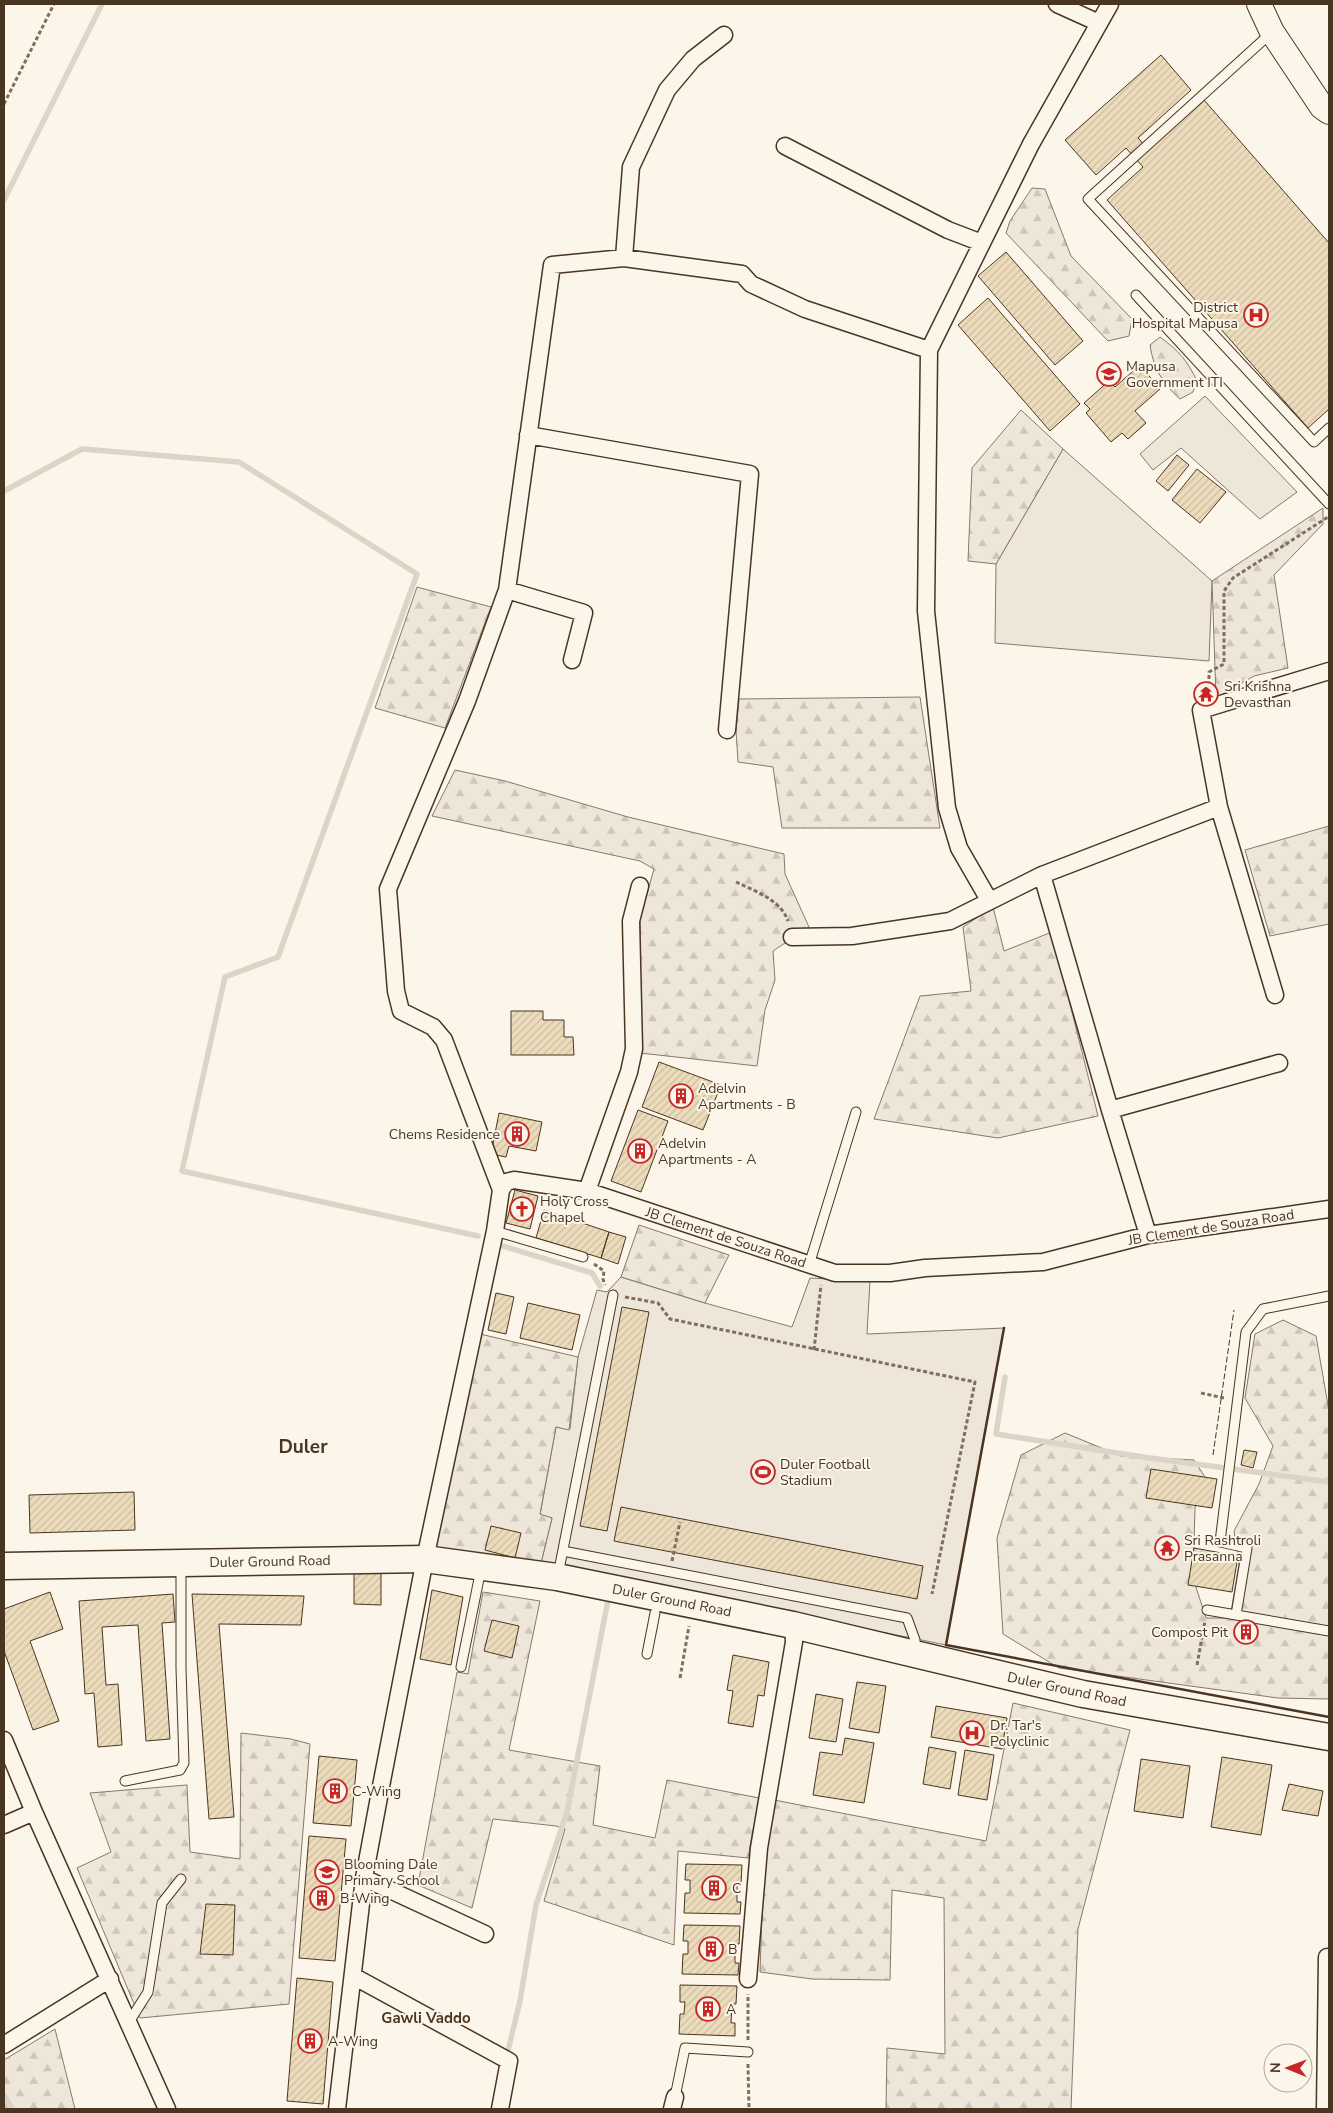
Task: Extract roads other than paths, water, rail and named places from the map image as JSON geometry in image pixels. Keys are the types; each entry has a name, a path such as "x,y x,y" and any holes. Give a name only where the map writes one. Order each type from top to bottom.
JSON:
{"main road":[{"path":"1259,4 1272,32 1322,107 1329,112"},
{"name":"Duler Ground Road","path":"4,1566 425,1559 482,1566 557,1577 793,1625 1082,1694 1329,1737"}],"street":[{"path":"1058,4 1099,23"},
{"path":"989,900 959,848 947,808 926,611 929,350 1031,144 1110,4"},
{"path":"624,258 631,166 667,90 693,59 724,36"},
{"path":"785,146 948,230 982,243"},
{"path":"337,2109 364,1878 425,1559 495,1231 501,1190 444,1040 433,1027 402,1011 396,991 388,889 468,701 507,590 552,265 624,258 742,274 751,284 805,309 929,350"},
{"path":"528,435 750,474 727,730"},
{"path":"507,590 584,612 572,660"},
{"path":"1275,995 1219,807 1201,710 1329,671"},
{"path":"792,937 852,936 950,921 1042,875 1219,807"},
{"path":"1042,875 1148,1235"},
{"path":"587,1191 629,1072 634,1049 631,921 640,886"},
{"path":"1110,1110 1279,1063"},
{"name":"JB Clement de Souza Road","path":"501,1190 506,1182 514,1180 587,1191 835,1273 890,1273 925,1268 1043,1262 1148,1235 1329,1209"},
{"path":"748,1979 759,1848 794,1642 793,1625"},
{"path":"4,1740 34,1812 167,2109"},
{"path":"4,1825 34,1812"},
{"path":"364,1878 485,1934"},
{"path":"1325,2109 1328,2023 1327,1956"},
{"path":"353,1976 509,2061 500,2109"},
{"path":"4,2044 110,1979"}],"lane":[{"path":"1272,32 1088,199 1314,442 1329,428"},
{"path":"1136,295 1329,504"},
{"path":"809,1264 856,1112"},
{"path":"495,1231 583,1257"},
{"path":"557,1577 613,1294"},
{"path":"1236,1615 1248,1548 1220,1542 1246,1332 1263,1308 1329,1296"},
{"path":"563,1551 907,1618 915,1640 915,1654"},
{"path":"125,1780 180,1770 184,1763 181,1668 181,1563"},
{"path":"461,1666 482,1566"},
{"path":"1207,1610 1329,1631"},
{"path":"647,1654 655,1613"},
{"path":"128,2022 148,1992 162,1903 181,1879"},
{"path":"674,2103 685,2048 748,2052"}],"waterway":[{"path":"4,200 102,4"},
{"path":"4,491 82,449 239,462 417,574 278,957 225,977 182,1171 478,1236"},
{"path":"503,1246 592,1273 600,1286"},
{"path":"1005,1377 996,1434 1143,1457 1329,1482"},
{"path":"506,2059 520,2001 536,1905 567,1812 609,1595"},
{"path":"4,2095 12,2109"}],"place":[{"name":"District Hospital Mapusa","path":"1256,315"},
{"name":"Mapusa Government ITI","path":"1109,374"},
{"name":"Sri Krishna Devasthan","path":"1206,694"},
{"name":"Adelvin Apartments - B","path":"681,1096"},
{"name":"Chems Residence","path":"517,1134"},
{"name":"Adelvin Apartments - A","path":"640,1151"},
{"name":"Holy Cross Chapel","path":"522,1209"},
{"name":"Duler Football Stadium","path":"763,1472"},
{"name":"Sri Rashtroli Prasanna","path":"1167,1548"},
{"name":"Compost Pit","path":"1246,1632"},
{"name":"Dr. Tar's Polyclinic","path":"972,1733"},
{"name":"C-Wing","path":"335,1791"},
{"name":"Blooming Dale Primary School","path":"327,1872"},
{"name":"C","path":"714,1888"},
{"name":"B-Wing","path":"322,1898"},
{"name":"B","path":"711,1949"},
{"name":"A","path":"708,2009"},
{"name":"A-Wing","path":"310,2041"}],"district":[{"name":"Duler","path":"303,1446"},
{"name":"Gawli Vaddo","path":"426,2018"}]}
